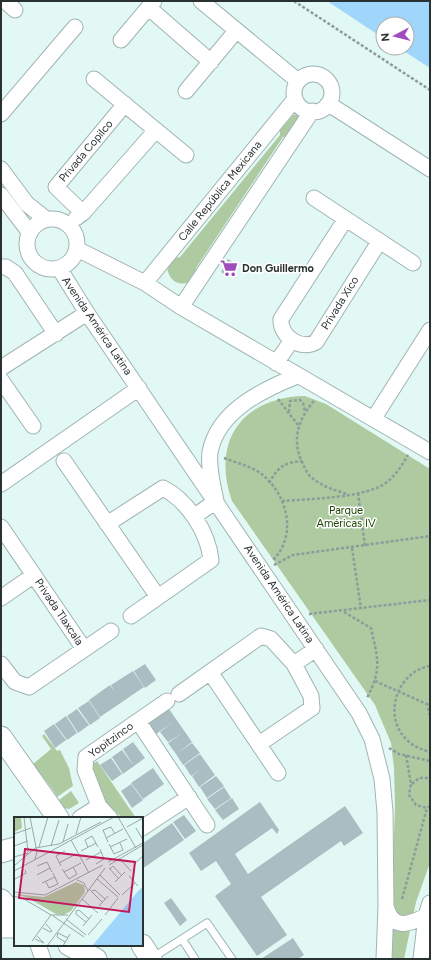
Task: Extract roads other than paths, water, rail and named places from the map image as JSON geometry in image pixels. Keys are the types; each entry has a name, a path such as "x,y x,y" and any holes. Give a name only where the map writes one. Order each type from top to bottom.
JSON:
{"main road":[{"path":"1,737 57,817"},
{"path":"1,852 14,848"},
{"path":"1,900 14,915"},
{"path":"1,927 14,926"},
{"path":"71,946 96,959"},
{"path":"143,946 151,959"}],"street":[{"path":"201,1 236,31 291,73 298,81 309,74 315,74 326,80 331,91 331,97 327,105 318,111 302,108 295,99"},
{"path":"121,40 152,4 211,62"},
{"path":"1,114 75,27"},
{"path":"186,92 236,31"},
{"path":"94,79 186,155"},
{"name":"Calle República Mexicana","path":"145,284 295,99 294,93 298,81"},
{"name":"Privada Copilco","path":"83,213 56,186 125,104"},
{"path":"327,105 335,108 430,169"},
{"path":"181,307 312,111"},
{"path":"69,224 83,213 156,130"},
{"path":"1,169 27,204 46,219"},
{"path":"1,195 30,233"},
{"path":"314,198 345,220 414,264"},
{"path":"54,218 69,224 76,235 77,248 71,261 59,268 51,269 36,263 28,249 30,233 34,227 46,219 54,218"},
{"path":"276,363 292,340 284,333 281,326 281,319 345,220"},
{"name":"Privada Xico","path":"292,340 302,345 309,346 316,342 379,242"},
{"path":"77,248 145,284 297,376 374,418 430,452"},
{"path":"1,267 6,267 15,273 56,334"},
{"name":"Avenida América Latina","path":"59,268 87,313 359,713 372,739 382,779 385,812 386,906 384,959"},
{"path":"1,368 87,313"},
{"path":"374,418 430,330"},
{"path":"195,516 216,501 210,470 210,452 215,438 229,416 265,389 297,376"},
{"path":"1,380 33,426"},
{"path":"1,484 139,388"},
{"path":"64,461 158,597"},
{"path":"107,524 162,488 172,493 195,516 210,548 211,560 131,616"},
{"name":"Privada Tlaxcala","path":"1,527 84,649"},
{"name":"Privada Tlaxcala","path":"1,598 34,575"},
{"name":"Privada Tlaxcala","path":"1,664 15,682 29,687 111,631"},
{"name":"Yopitzinco","path":"109,817 98,806 85,770 86,757 261,636 271,639 294,664"},
{"path":"259,744 312,708 311,696 294,664 316,649"},
{"path":"210,672 278,773"},
{"name":"Yopitzinco","path":"138,721 207,825"},
{"path":"143,827 188,797"},
{"path":"82,817 98,806"},
{"path":"386,906 387,913 394,921 400,924 408,924 428,910"},
{"path":"421,959 428,910"},
{"path":"38,946 43,959"}],"lane":[{"path":"151,959 207,923 232,959"},
{"path":"182,939 195,959"}],"water":[{"path":"327,1 430,1 430,68 411,56 415,56 415,16 375,16 375,33"}],"place":[{"name":"Don Guillermo","path":"229,268"}],"park label":[{"name":"Parque Américas IV","path":"346,516"}]}
